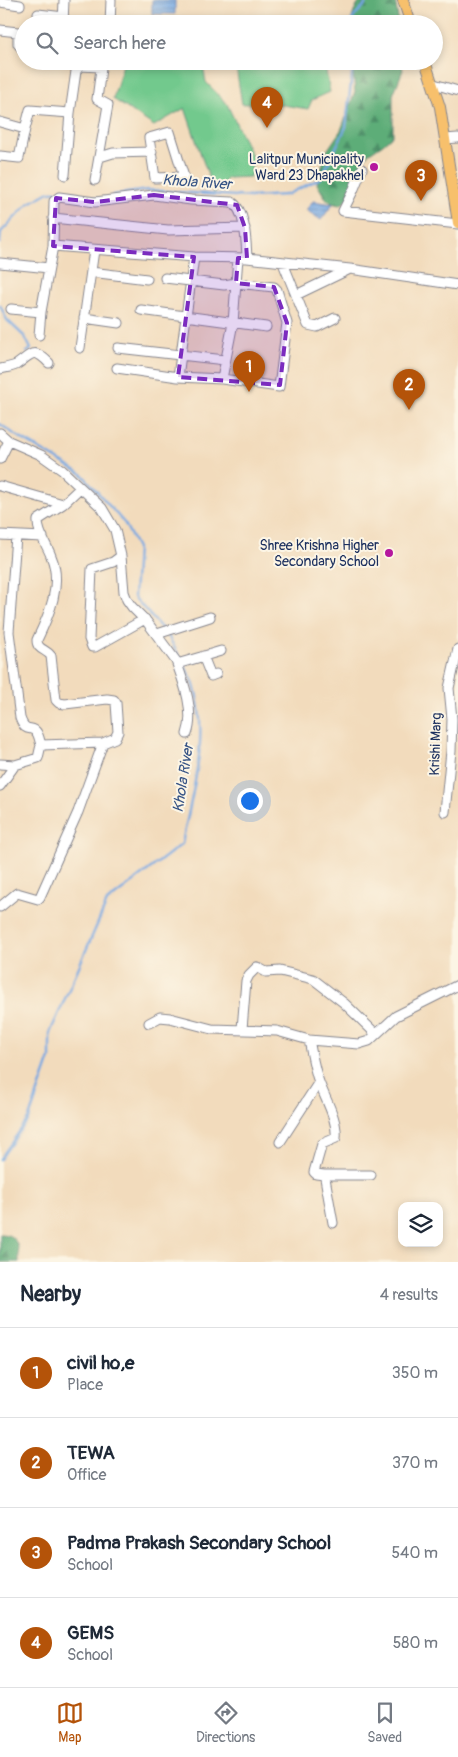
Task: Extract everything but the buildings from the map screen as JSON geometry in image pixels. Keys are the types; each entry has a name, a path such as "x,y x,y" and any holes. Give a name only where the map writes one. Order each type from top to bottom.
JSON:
{"main road":[{"path":"403,0 408,15"},
{"path":"429,70 440,107 458,224"}],"street":[{"path":"64,0 64,15"},
{"path":"110,15 111,0"},
{"path":"0,2 20,5"},
{"path":"38,14 42,15"},
{"path":"0,30 15,32"},
{"path":"65,175 70,113 78,70"},
{"path":"96,180 108,105 98,100 100,70"},
{"path":"434,84 458,91"},
{"path":"0,156 19,158 30,110 70,113"},
{"path":"0,122 25,129"},
{"path":"170,132 184,177 155,178 152,152 149,138 170,132"},
{"path":"445,139 458,138"},
{"path":"100,157 113,153 152,152"},
{"path":"362,168 343,211 458,224"},
{"path":"39,335 41,312 53,246 54,201 59,196 95,202 154,195 191,200 232,202 237,205 245,228 243,258 236,283 233,323 222,379"},
{"path":"53,218 168,230 245,228"},
{"path":"53,246 194,257 243,258 350,269 458,285"},
{"path":"80,348 94,250"},
{"path":"178,377 194,257"},
{"path":"0,263 49,268"},
{"path":"284,263 308,325 317,327 335,318"},
{"path":"296,295 350,269"},
{"path":"91,272 148,279"},
{"path":"117,368 178,377 222,379 280,386 287,323 277,290 272,286 236,283 224,285 165,278"},
{"path":"11,309 41,312"},
{"path":"141,310 266,327"},
{"path":"84,318 119,323"},
{"path":"118,348 225,360"},
{"path":"0,369 14,366 26,356 35,353 39,354 49,364"},
{"path":"0,433 9,441 40,455 62,470 102,508 115,530 121,556 124,592 132,607 157,634 177,664 191,718 187,734"},
{"path":"0,459 9,441"},
{"path":"0,486 62,504"},
{"path":"40,745 103,743 115,738 118,732 116,703 114,700 107,699 65,704 59,703 56,700 52,656 37,644 37,640 50,613 56,579 53,559 38,526 38,520 62,504 80,488"},
{"path":"0,535 43,537"},
{"path":"0,764 14,765 38,758 40,745 38,733 23,726 20,718 8,632 16,536"},
{"path":"121,556 113,562 92,569 90,645 95,647 145,620"},
{"path":"157,634 210,617"},
{"name":"Krishi Marg","path":"445,812 452,719 449,688 458,649"},
{"path":"177,664 221,651"},
{"path":"203,656 211,676 216,674"},
{"path":"0,907 17,893 34,899 40,897 78,812 103,743"},
{"path":"0,786 14,765"},
{"path":"242,1029 246,980 249,974 257,967 266,972 280,971 312,979 344,1003 376,1034"},
{"path":"149,1023 160,1017 170,1018 212,1028 277,1031 309,1040 359,1044 369,1041 396,1016 458,985"},
{"path":"309,1040 319,1082 332,1113 336,1133 336,1138 322,1144 314,1172 324,1175 371,1175"},
{"path":"280,1142 319,1082"},
{"path":"324,1175 328,1187 333,1224"}],"highlighted area":[{"path":"154,195 237,205 245,228 247,258 238,258 236,283 274,287 287,323 280,385 178,377 194,257 53,246 56,198 95,202"}],"green space":[{"path":"361,0 395,0 398,15 353,15"},
{"path":"121,70 204,70 206,82 227,104 253,159 250,177 228,178 214,193 185,108 154,126 113,99"},
{"path":"236,70 326,70 330,92 312,100 308,109 271,103 242,104"},
{"path":"353,70 403,70 393,95 393,135 368,154 358,169 349,198 341,205 329,201 317,184 326,152 341,130 355,92"},
{"path":"0,1234 11,1236 14,1239 18,1247 19,1262 0,1262"}],"water":[{"path":"152,0 175,0 175,14 152,14"},
{"path":"313,201 333,204 321,220 306,210"}],"waterway":[{"name":"Khola River","path":"356,15 365,5 366,0"},
{"name":"Khola River","path":"113,195 147,190 250,197 286,195 321,178 346,127 352,70"},
{"name":"Khola River","path":"0,243 1,232 28,204 49,192 67,191 96,198"},
{"name":"Khola River","path":"0,305 7,320 25,337 31,349 27,352"},
{"name":"Khola River","path":"0,424 82,474 125,524 137,548 134,597 163,630"},
{"name":"Khola River","path":"167,634 181,659"},
{"name":"Khola River","path":"0,1159 29,1118 50,1058 50,1033 107,902 182,844 198,765 200,745 198,705 194,685 184,664"}],"place":[{"name":"GEMS","path":"267,128"},
{"name":"Lalitpur Municipality Ward 23 Dhapakhel","path":"374,167"},
{"name":"Padma Prakash Secondary School","path":"421,201"},
{"name":"civil ho,e","path":"249,392"},
{"name":"TEWA","path":"409,410"},
{"name":"Shree Krishna Higher Secondary School","path":"389,553"}]}
